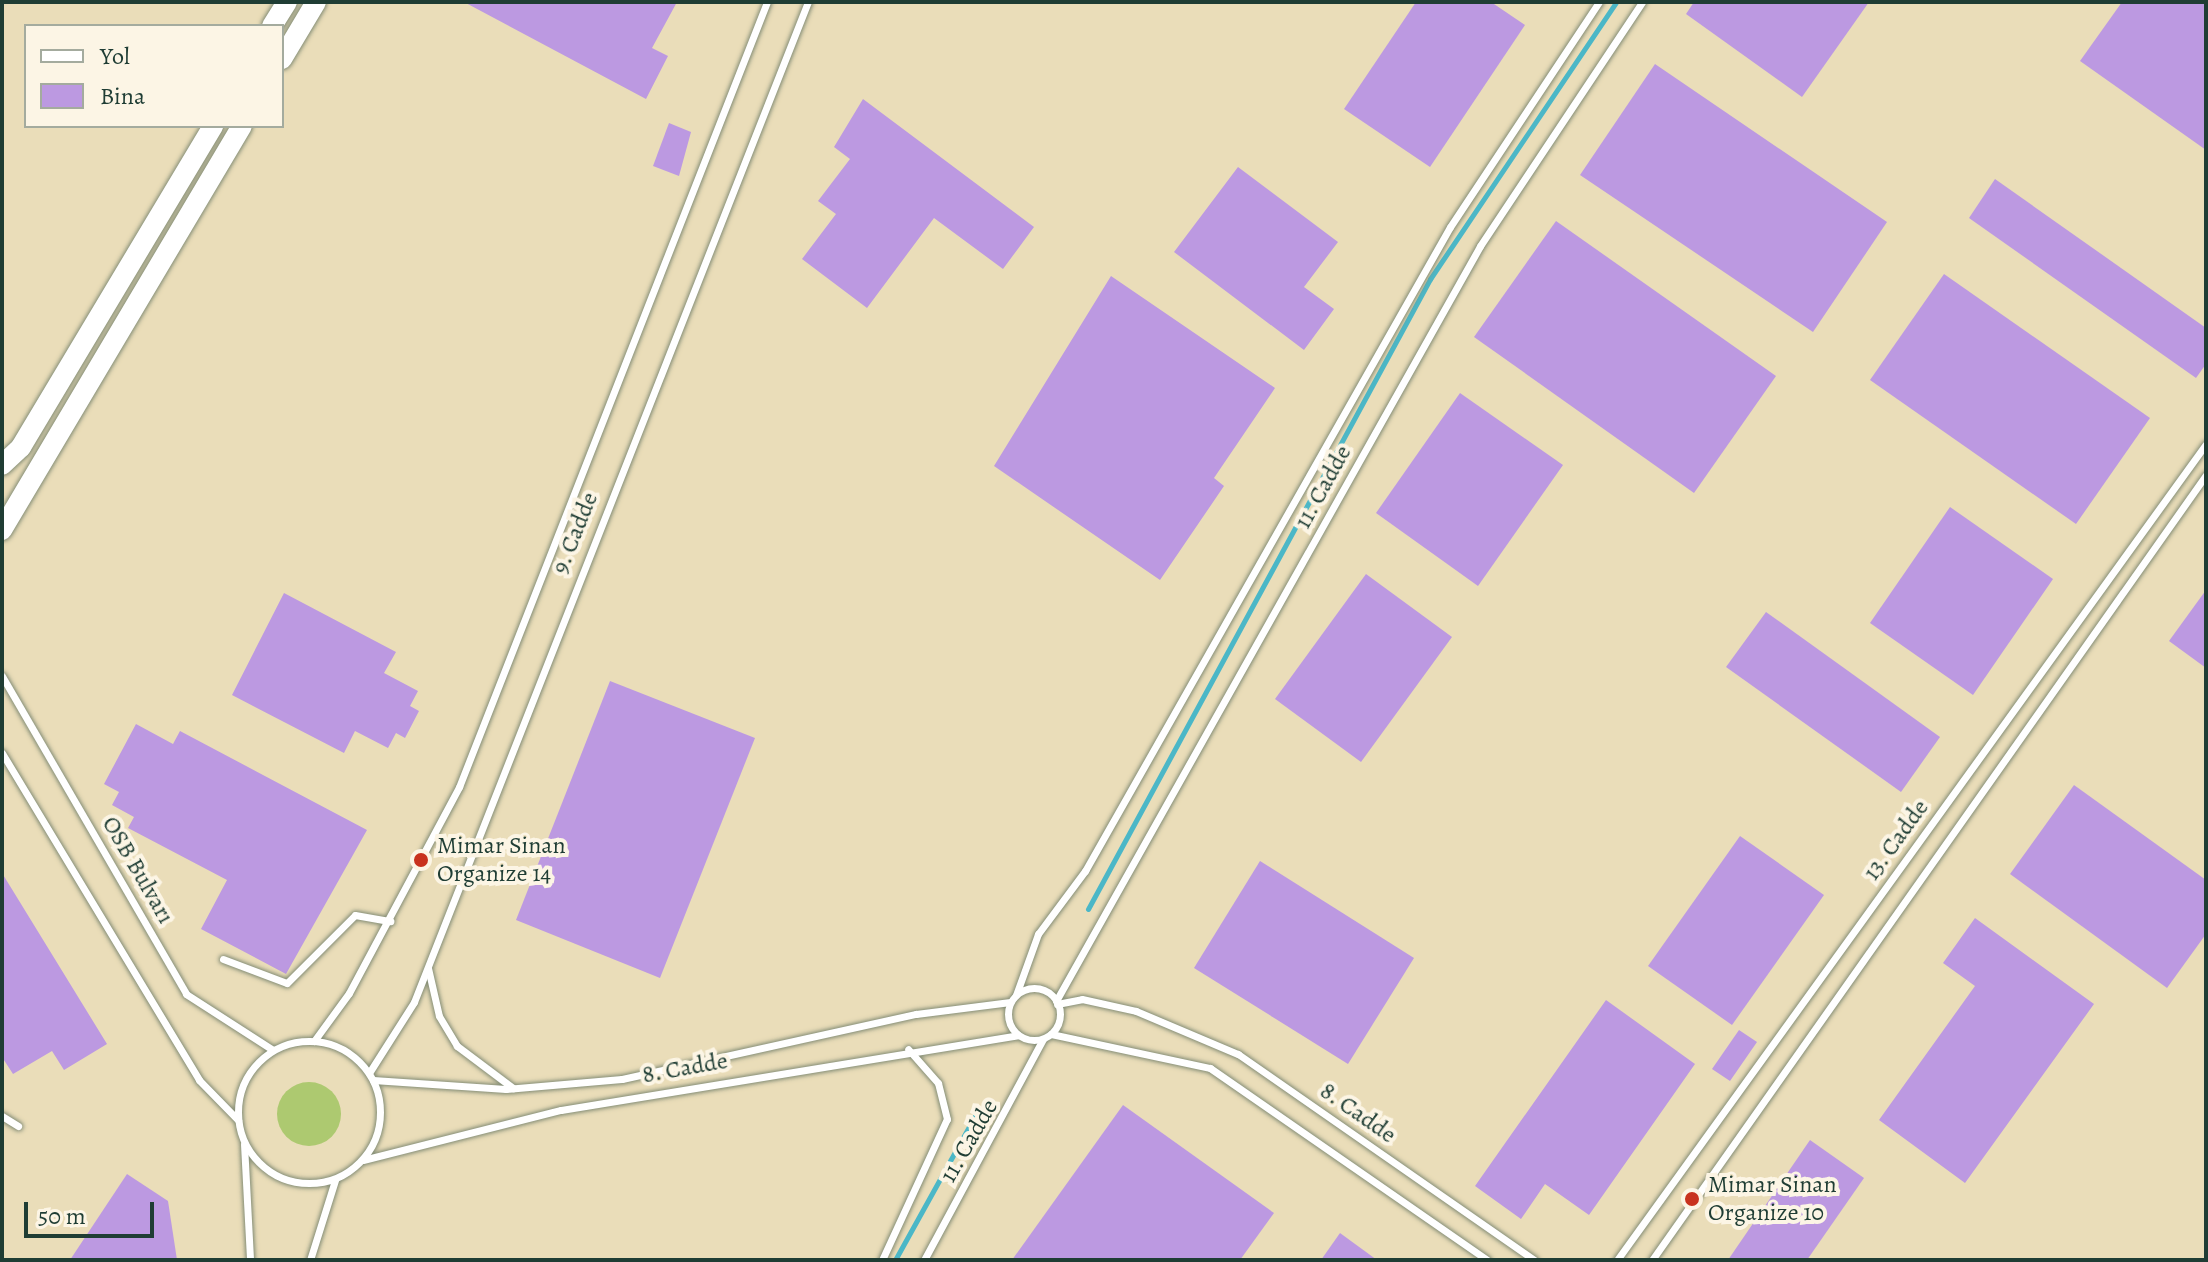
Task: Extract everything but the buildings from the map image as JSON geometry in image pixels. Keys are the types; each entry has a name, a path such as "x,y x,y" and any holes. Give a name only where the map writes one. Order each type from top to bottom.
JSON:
{"street":[{"path":"273,24 287,2"},
{"path":"284,56 316,2"},
{"path":"2,465 21,447 212,128"},
{"path":"2,530 241,128"}],"lane":[{"name":"9. Cadde","path":"314,1041 390,921 459,787 767,2"},
{"name":"9. Cadde","path":"371,1076 428,966 808,2"},
{"name":"11. Cadde","path":"1013,998 1038,934 1085,871 1450,227 1599,2"},
{"name":"11. Cadde","path":"1056,1002 1480,246 1642,2"},
{"name":"13. Cadde","path":"1617,1260 2206,444"},
{"name":"13. Cadde","path":"1652,1260 2206,475"},
{"name":"OSB Bulvarı","path":"2,676 186,994 273,1050"},
{"path":"2,753 199,1080 238,1121"},
{"path":"223,959 287,983 355,915 390,921"},
{"path":"428,966 439,1016 457,1046 515,1089"},
{"path":"1042,990 1056,1002 1047,1036 1018,1035 1008,1020 1013,998 1042,990"},
{"name":"8. Cadde","path":"371,1076 515,1089 622,1079 916,1014 1013,998"},
{"name":"8. Cadde","path":"1056,1002 1082,999 1136,1011 1238,1054 1534,1260"},
{"name":"8. Cadde","path":"363,1160 561,1110 908,1049 1018,1035"},
{"name":"11. Cadde","path":"924,1260 1047,1036"},
{"name":"8. Cadde","path":"1047,1036 1210,1068 1487,1260"},
{"path":"244,1142 264,1167 292,1182 335,1180 363,1160 381,1117 371,1076 346,1051 314,1041 273,1050 245,1080 238,1121 244,1142 250,1260"},
{"name":"11. Cadde","path":"882,1260 947,1119 938,1083 908,1049"},
{"path":"2,1116 18,1126"},
{"path":"310,1260 335,1180"}],"green space":[{"path":"309,1082 321,1084 332,1091 339,1102 339,1126 332,1137 321,1144 309,1146 297,1144 286,1137 279,1126 277,1114 279,1102 286,1091 297,1084"}],"waterway":[{"path":"1088,909 1430,279 1616,2"},
{"path":"895,1260 977,1112"}],"place":[{"name":"Mimar Sinan Organize 14","path":"421,860"},
{"name":"Mimar Sinan Organize 10","path":"1692,1199"}]}
